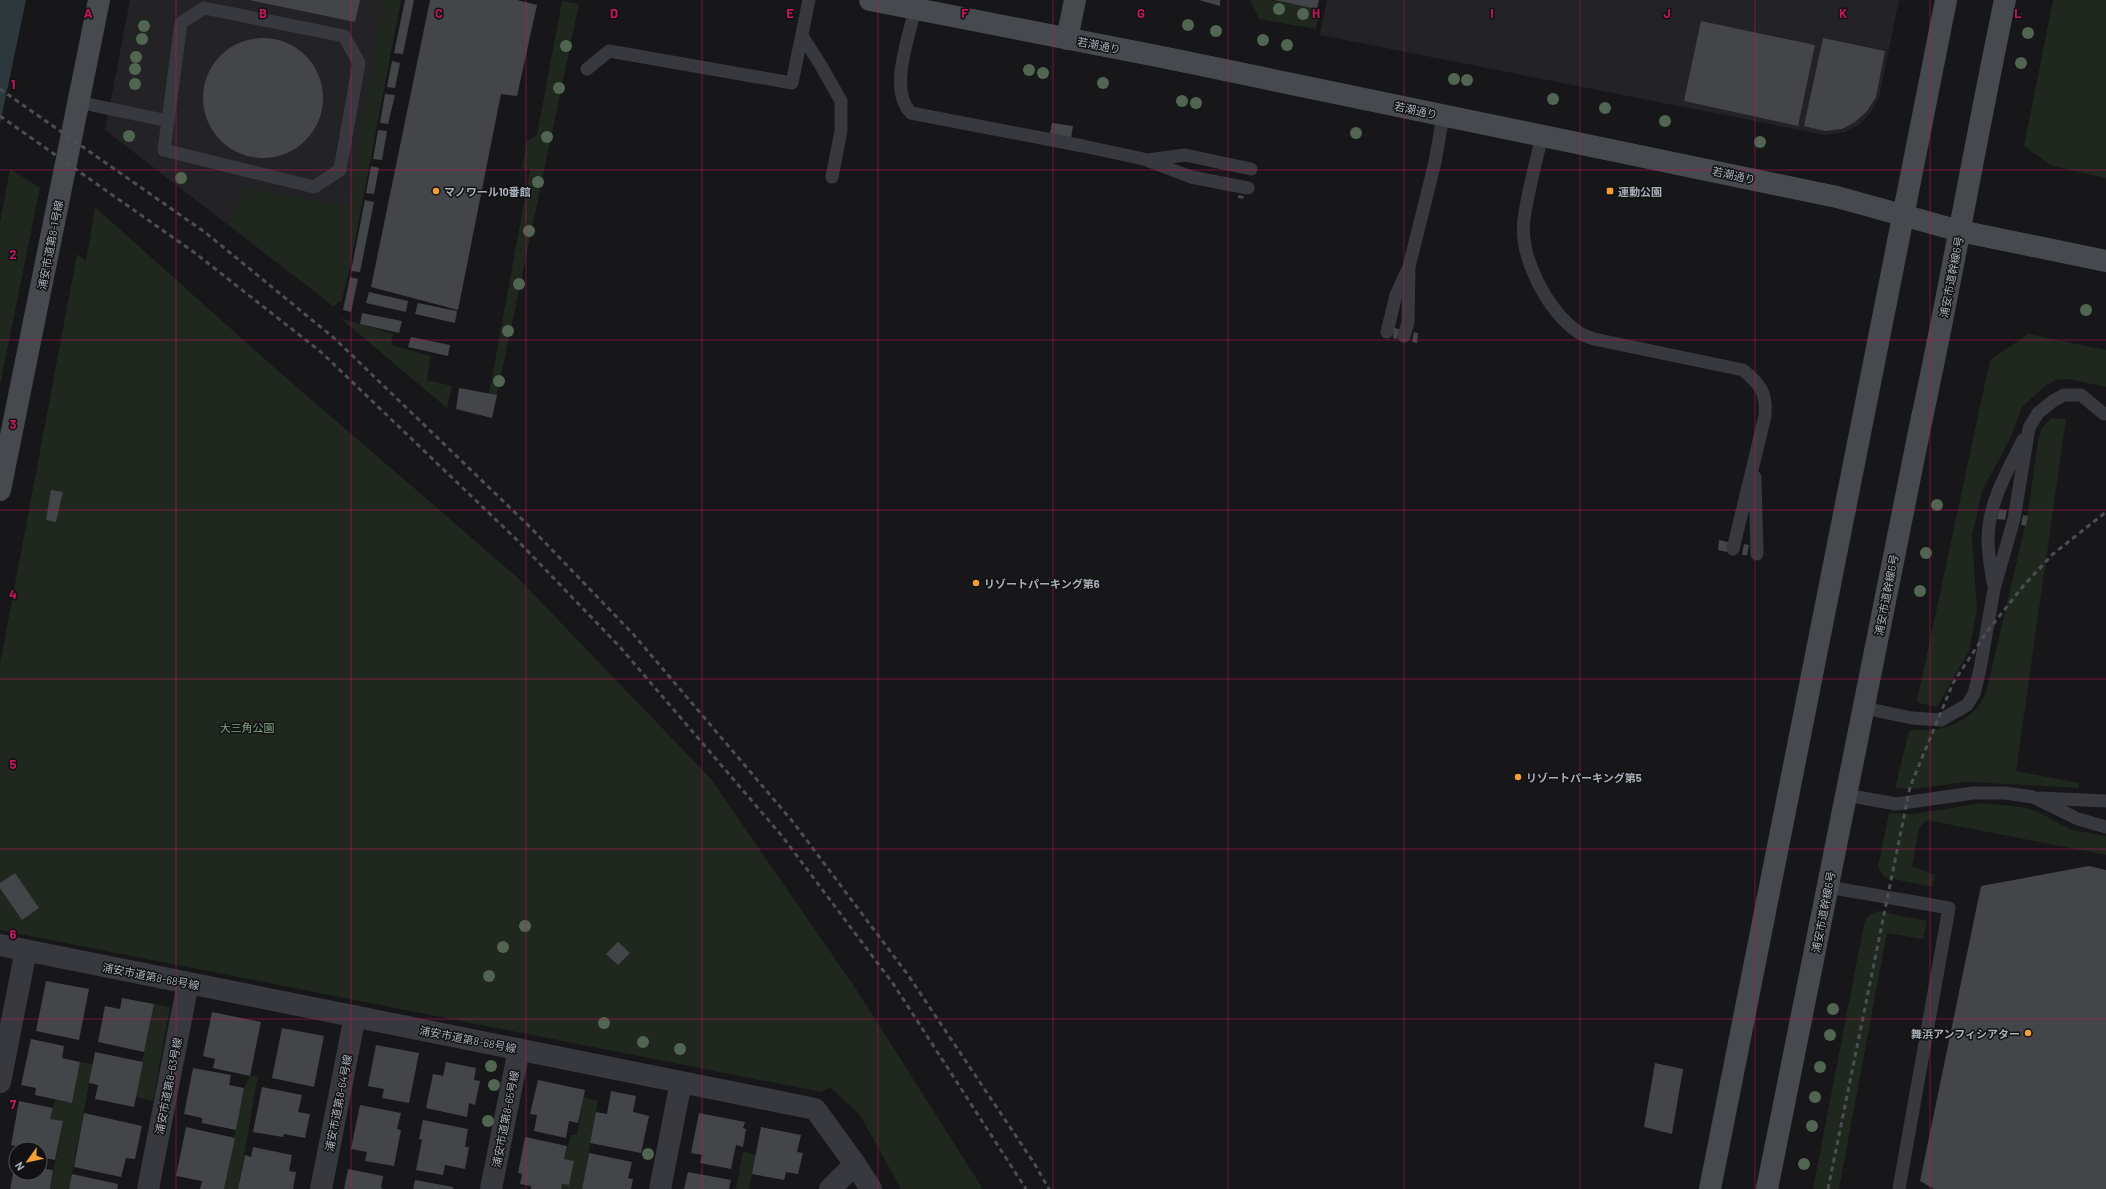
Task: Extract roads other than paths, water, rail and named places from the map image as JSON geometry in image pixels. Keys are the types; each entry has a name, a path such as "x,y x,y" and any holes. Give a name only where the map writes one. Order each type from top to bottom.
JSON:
{"street":[{"name":"浦安市道第8-1号線","path":"0,490 99,0"},
{"name":"若潮通り","path":"870,0 1542,135 1837,197 1960,231 2106,261"},
{"path":"1067,39 1075,0"},
{"path":"1710,1189 1946,0"},
{"name":"浦安市道幹線6号","path":"1767,1189 1960,231 1975,143 2005,0"},
{"name":"浦安市道第8-68号線","path":"0,945 815,1109 855,1164 870,1189"},
{"path":"0,1082 26,950"},
{"name":"浦安市道第8-63号線","path":"148,1189 188,983"},
{"name":"浦安市道第8-64号線","path":"321,1189 355,1016"},
{"name":"浦安市道第8-65号線","path":"491,1189 519,1049"},
{"path":"660,1189 681,1082"},
{"path":"830,1189 855,1164"}],"lane":[{"path":"587,70 609,51 792,83 809,0"},
{"path":"204,8 344,36 359,63 340,170 314,187 164,150 168,121 180,23 204,8"},
{"path":"915,10 900,80 900,96 905,107 911,113 1148,160 1191,177 1248,188"},
{"path":"802,36 841,101 840,131 832,178"},
{"path":"78,102 168,121"},
{"path":"1387,332 1396,295 1409,267 1435,162 1444,116"},
{"path":"1542,135 1524,220 1524,239 1528,258 1537,279 1553,306 1578,332 1594,339 1743,370 1758,383 1766,401 1765,416 1732,549"},
{"path":"1148,160 1185,154 1251,169"},
{"path":"1404,336 1408,322 1409,267"},
{"path":"1994,588 1988,542 1992,514 1998,490 2038,413 2064,395 2081,395 2104,414"},
{"path":"1864,708 1912,718 1941,720 1967,705 1974,694 1980,669 1994,588 2014,519 2029,428"},
{"path":"1754,459 1757,554"},
{"path":"1846,795 1896,804 1973,793 2005,793 2033,797 2106,801"},
{"path":"2033,797 2078,819 2106,827"},
{"path":"1828,887 1949,908 1899,1189"}],"railway":[{"path":"0,89 206,233 334,338 530,527 634,635 793,822 908,975 1034,1163 1049,1189"},
{"path":"0,116 195,253 321,352 516,539 620,647 782,836 894,985 1026,1189"},
{"path":"1828,1189 1910,787 1953,683 1986,633 2024,585 2053,554 2106,512"}],"place":[{"name":"マノワール10番館","path":"436,191"},
{"name":"運動公園","path":"1610,191"},
{"name":"リゾートパーキング第6","path":"976,583"},
{"name":"リゾートパーキング第5","path":"1518,777"},
{"name":"舞浜アンフィシアター","path":"2028,1033"}],"park label":[{"name":"大三角公園","path":"247,727"}]}
